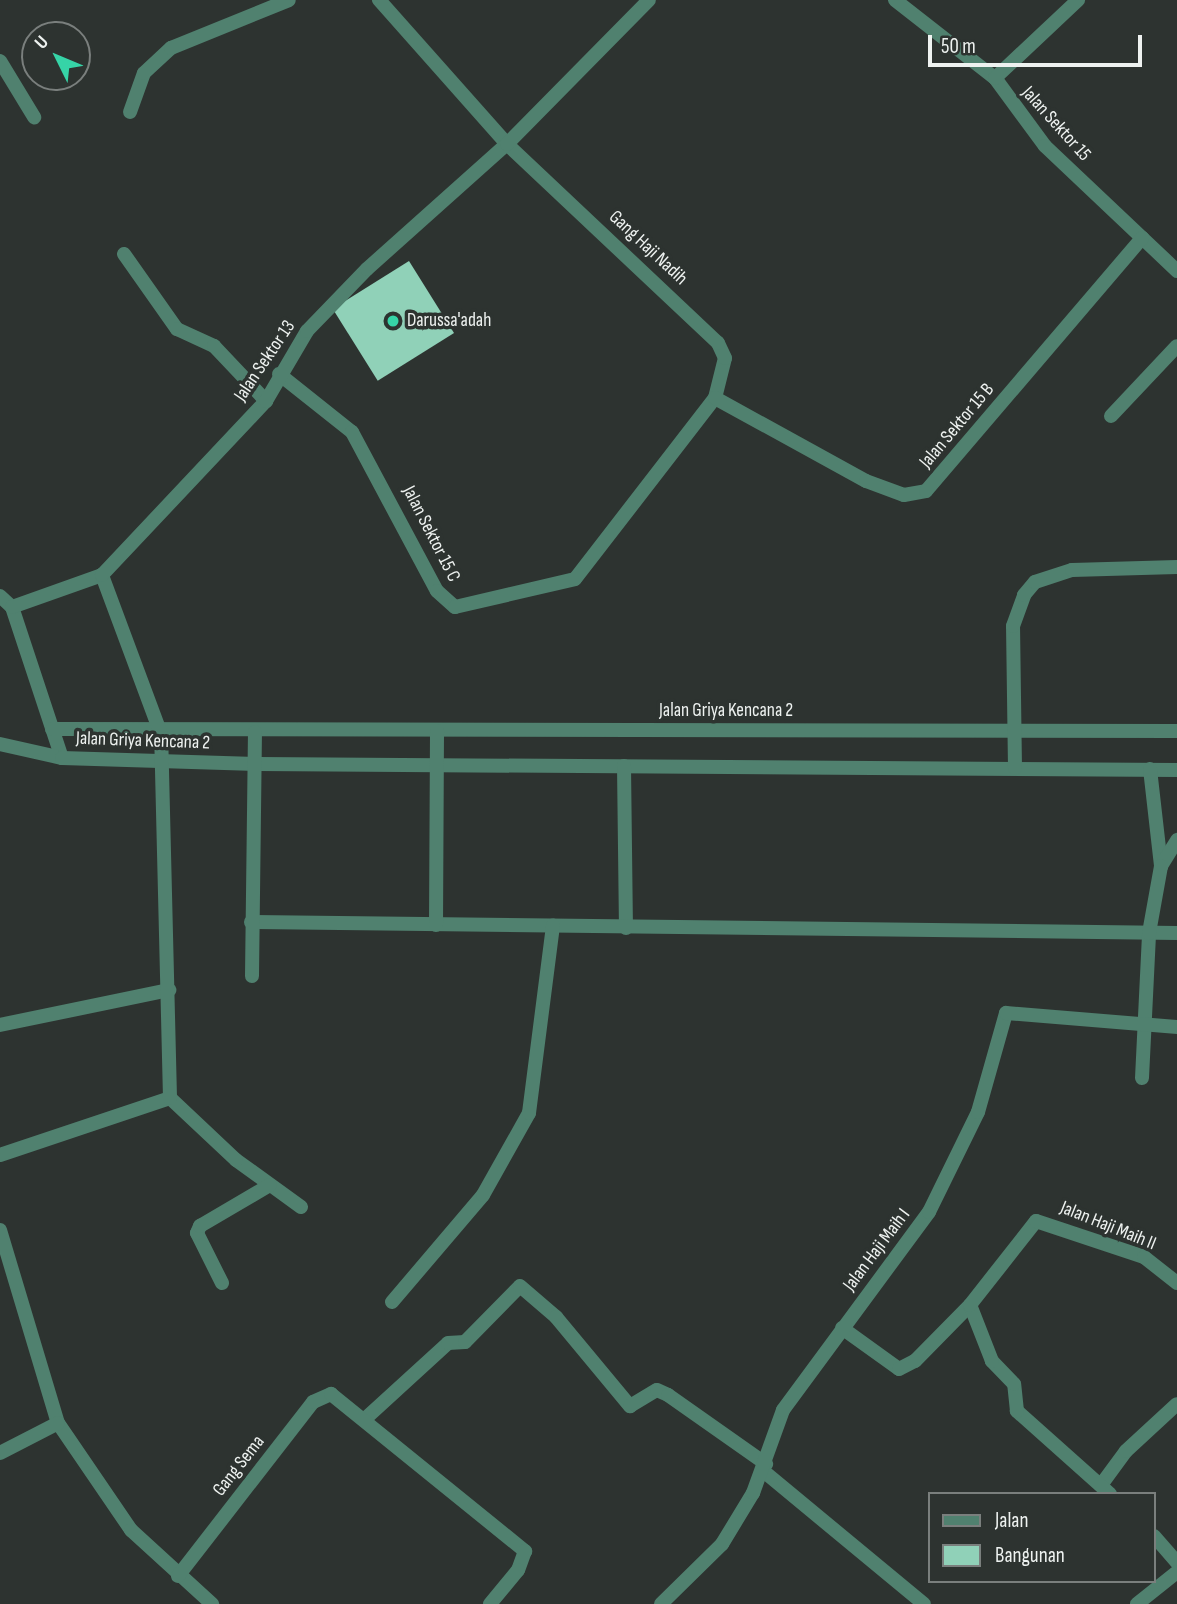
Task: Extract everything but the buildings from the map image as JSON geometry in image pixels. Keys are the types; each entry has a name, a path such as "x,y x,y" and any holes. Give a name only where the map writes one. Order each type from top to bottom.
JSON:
{"street":[{"path":"130,113 144,73 171,48 289,0"},
{"name":"Gang Haji Nadih","path":"379,0 507,144 718,343 725,358 715,398"},
{"name":"Jalan Sektor 13","path":"102,575 266,401 279,374 307,331 367,269 507,144 649,0"},
{"path":"895,0 995,78 1078,0"},
{"path":"0,61 34,117"},
{"name":"Jalan Sektor 15","path":"995,78 1045,146 1142,238 1175,265"},
{"name":"Jalan Sektor 15 B","path":"715,398 866,481 904,495 926,491 1142,238"},
{"path":"124,254 177,329 214,346 266,401"},
{"path":"1111,416 1177,346"},
{"name":"Jalan Sektor 15 C","path":"279,374 352,432 437,591 455,607 575,579 715,398"},
{"path":"1015,768 1013,626 1017,603 1035,582 1072,570 1177,566"},
{"path":"12,607 102,575 161,734 170,1098 270,1185 301,1207"},
{"name":"Jalan Griya Kencana 2","path":"0,596 12,607 62,758 253,764 1177,770"},
{"name":"Jalan Griya Kencana 2","path":"52,729 161,734 436,731 1177,731"},
{"path":"436,731 436,925"},
{"path":"252,976 255,732"},
{"path":"0,744 62,758"},
{"path":"624,766 626,928"},
{"path":"1142,1078 1149,1023 1149,933 1161,866 1150,769"},
{"path":"1161,866 1177,840"},
{"path":"251,922 1177,933"},
{"path":"392,1302 483,1195 529,1113 553,926"},
{"path":"0,1025 169,990"},
{"name":"Jalan Haji Maih I","path":"661,1604 722,1544 764,1467 783,1410 929,1212 957,1163 1006,1013 1149,1023"},
{"path":"1149,1023 1177,1027"},
{"path":"0,1154 170,1098"},
{"path":"222,1283 197,1233 200,1226 270,1185"},
{"name":"Jalan Haji Maih II","path":"970,1305 1036,1221 1144,1258 1177,1283"},
{"path":"0,1230 58,1423 131,1530 178,1576 212,1604"},
{"path":"490,1604 519,1570 525,1551 366,1418 448,1343 465,1342 520,1286 556,1317 630,1406 657,1390 764,1467 924,1604"},
{"path":"842,1328 900,1369 915,1361 970,1305 992,1361 1014,1384 1017,1411 1106,1490 1176,1408"},
{"name":"Gang Sema","path":"178,1576 313,1402 339,1396 366,1418"},
{"path":"0,1453 58,1423"},
{"path":"1156,1538 1177,1562"},
{"path":"1137,1604 1177,1572"}],"place":[{"name":"Darussa'adah","path":"393,321"}]}
